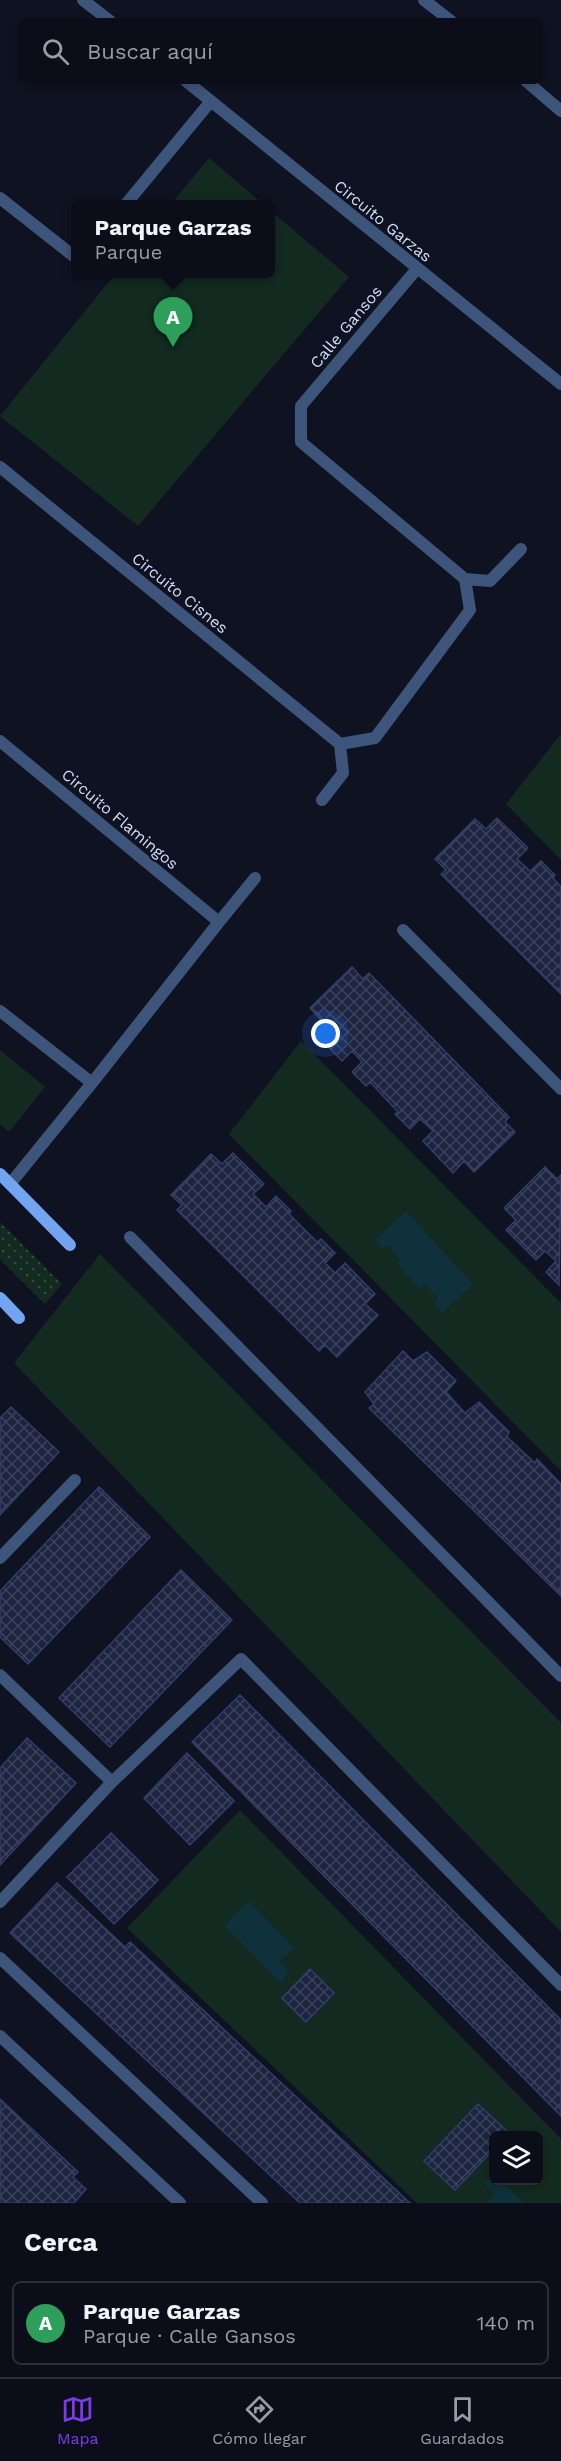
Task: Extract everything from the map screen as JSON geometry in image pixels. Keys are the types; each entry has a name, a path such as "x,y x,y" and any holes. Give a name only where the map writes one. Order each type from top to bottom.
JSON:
{"main road":[{"path":"0,1174 70,1245"},
{"path":"0,1298 19,1317"}],"street":[{"path":"83,0 106,18"},
{"path":"424,0 447,18"},
{"name":"Circuito Garzas","path":"190,84 416,270 561,384"},
{"path":"530,84 561,111"},
{"path":"129,200 211,101"},
{"path":"0,198 71,255"},
{"name":"Calle Gansos","path":"416,270 301,406 301,442 465,579"},
{"name":"Circuito Cisnes","path":"0,467 340,744"},
{"path":"322,800 343,773 340,744 375,738 470,610 465,579 490,581 521,549"},
{"name":"Circuito Flamingos","path":"0,741 219,922"},
{"path":"10,1184 255,878"},
{"path":"403,930 561,1089"},
{"path":"0,1011 92,1083"},
{"path":"130,1237 561,1676"},
{"path":"0,1558 75,1480"},
{"path":"0,1902 112,1782 241,1659 561,1985"},
{"path":"0,1675 112,1782"},
{"path":"0,1958 262,2203"},
{"path":"0,2036 180,2203"}],"green space":[{"path":"209,158 258,200 174,200"},
{"path":"275,214 349,277 138,526 0,416 112,278 275,278"},
{"path":"561,734 561,860 506,804"},
{"path":"301,1041 561,1303 561,1471 229,1134"},
{"path":"0,1050 45,1087 9,1132 0,1124"},
{"path":"0,1222 62,1284 45,1304 0,1259"},
{"path":"100,1254 561,1723 561,1932 14,1363"},
{"path":"240,1810 561,2139 561,2203 417,2203 127,1928"}],"water":[{"path":"406,1211 473,1284 442,1313 434,1304 438,1299 425,1284 419,1289 397,1264 401,1260 388,1246 383,1249 375,1240"},
{"path":"249,1901 294,1948 279,1962 289,1973 280,1983 224,1925"},
{"path":"489,2178 489,2185 505,2185 524,2203 487,2203 495,2194 484,2183"}],"building":[{"path":"497,818 528,848 517,859 530,871 541,861 555,875 553,878 561,887 561,994 441,874 446,870 435,859 475,819 486,829"},
{"path":"352,967 363,979 369,973 509,1117 505,1122 515,1132 474,1172 464,1161 453,1173 423,1141 433,1131 420,1119 410,1129 395,1114 398,1112 370,1082 366,1086 352,1072 362,1062 352,1051 342,1061 312,1030 322,1021 310,1008"},
{"path":"233,1153 264,1184 253,1194 266,1207 276,1196 291,1211 289,1214 317,1242 321,1239 335,1253 325,1263 335,1273 345,1263 375,1294 365,1304 378,1315 337,1357 325,1345 319,1351 177,1210 182,1205 171,1195 211,1154 222,1164"},
{"path":"545,1167 557,1179 561,1175 559,1285 546,1272 556,1261 545,1251 536,1260 506,1230 516,1220 504,1208"},
{"path":"403,1351 413,1361 427,1352 456,1381 446,1392 465,1413 479,1402 509,1432 507,1437 535,1463 537,1459 561,1484 561,1596 369,1408 374,1404 365,1392"},
{"path":"11,1407 59,1452 0,1515 0,1418"},
{"path":"99,1487 150,1537 28,1664 0,1637 0,1591"},
{"path":"181,1570 232,1620 110,1747 59,1698"},
{"path":"240,1695 561,2020 561,2116 192,1742"},
{"path":"27,1738 76,1783 0,1865 0,1768"},
{"path":"187,1753 234,1801 190,1845 144,1798"},
{"path":"111,1833 158,1880 114,1924 67,1877"},
{"path":"57,1883 125,1947 130,1942 410,2203 300,2203 10,1933"},
{"path":"310,1969 334,1993 306,2022 282,1998"},
{"path":"0,2099 78,2172 73,2177 86,2189 74,2203 0,2203"},
{"path":"478,2104 507,2131 489,2131 489,2154 455,2190 424,2161"}],"place":[{"name":"Parque Garzas","path":"173,347"}]}
